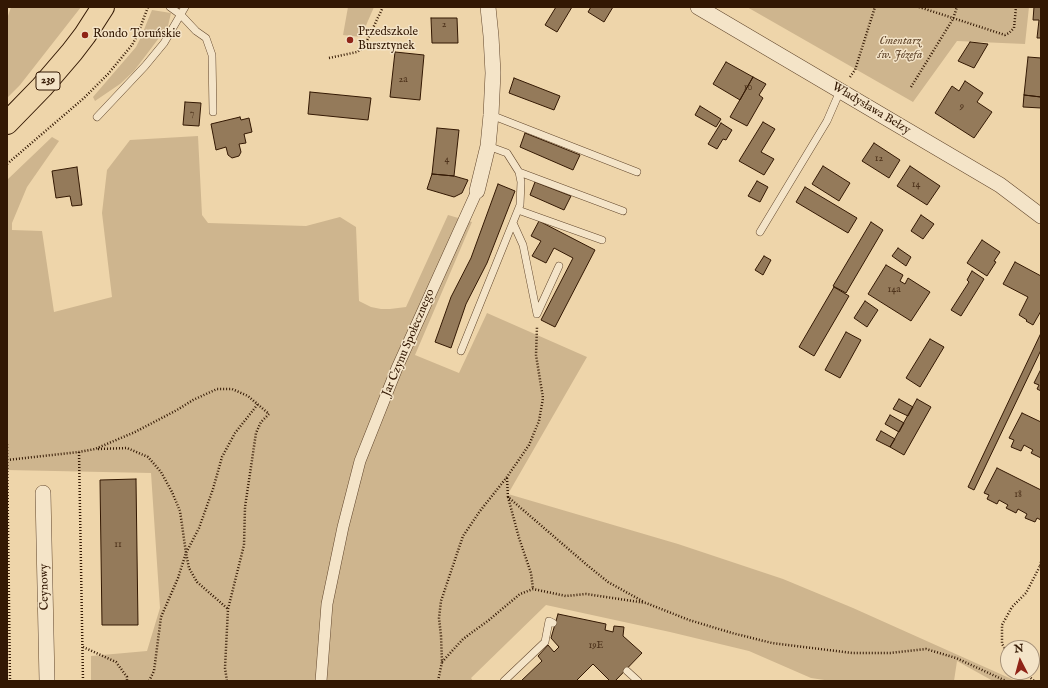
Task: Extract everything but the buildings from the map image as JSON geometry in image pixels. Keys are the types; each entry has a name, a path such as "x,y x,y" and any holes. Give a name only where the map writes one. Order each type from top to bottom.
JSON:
{"main road":[{"name":"239","path":"7,123 42,88 72,52 86,35 103,7"}],"street":[{"name":"Jar Czynu Społecznego","path":"321,681 327,604 343,526 360,461 397,368 477,191 488,146 492,115 493,73 488,7"},
{"name":"Władysława Bełzy","path":"698,7 1000,185 1041,216"},
{"name":"Ceynowy","path":"43,493 47,681"}],"lane":[{"path":"170,7 181,15 196,31 206,38 212,55 213,112"},
{"path":"96,117 145,66 164,42 185,7"},
{"path":"760,232 827,121 840,91"},
{"path":"492,115 637,172"},
{"path":"461,351 520,205 519,172 507,153 488,146"},
{"path":"519,172 623,212"},
{"path":"518,210 602,240"},
{"path":"513,223 523,245 537,314"},
{"path":"537,314 559,266"},
{"path":"504,681 545,642 548,621 553,623"},
{"path":"627,671 638,681"}],"path":[{"path":"7,164 84,98 108,74 132,45 148,7"},
{"path":"329,58 357,52 364,47 383,7"},
{"path":"840,91 855,70 874,7"},
{"path":"919,7 1005,35 1014,28 1016,7"},
{"path":"911,87 953,19 957,7"},
{"path":"438,681 442,662 439,618 441,601 457,551 463,536 480,511 507,478 529,445 539,421 543,398 536,355 537,314"},
{"path":"95,449 135,432 193,400 217,389 232,389 248,396 269,414 261,422 256,433 245,507 244,544 228,609 225,668 227,681"},
{"path":"149,681 154,671 161,616 178,578 186,553 199,528 213,489 222,457 236,433 258,404"},
{"path":"7,444 10,681"},
{"path":"7,460 95,449 127,448 148,457 161,472 180,511 189,568 198,582 228,609"},
{"path":"79,452 83,681"},
{"path":"507,478 508,497 530,573 533,589"},
{"path":"508,497 586,565 608,582 646,603 688,620 772,643 852,653 890,653 926,649 956,658 1006,681"},
{"path":"1002,640 1002,625 1012,607 1026,593 1041,566"},
{"path":"442,662 463,639 520,594 533,589 566,596 586,594 646,603"},
{"path":"83,647 116,662 127,677 127,681"}],"green space":[{"path":"11,7 81,7 20,85 7,98 7,19"},
{"path":"348,7 374,7 361,37 343,35"},
{"name":"Cmentarz św. Józefa","path":"747,7 1029,7 1025,44 957,41 913,102"},
{"path":"152,10 171,13 168,26 134,71 120,84 95,101 93,97 136,47"},
{"path":"198,136 202,215 208,223 306,226 340,217 356,227 359,301 371,307 390,309 406,307 448,215 472,222 415,355 459,373 487,313 587,357 508,494 678,544 783,579 853,608 1000,674 1000,680 1016,681 993,681 957,661 954,681 831,681 811,678 749,651 546,605 471,678 473,681 91,681 91,656 147,651 160,608 151,473 7,470 7,180 52,137 59,141 27,187 12,223 12,230 42,231 54,312 112,297 102,213 107,170 130,140"}],"place":[{"name":"Rondo Toruńskie","path":"85,35"},
{"name":"Przedszkole Bursztynek","path":"350,40"}]}
